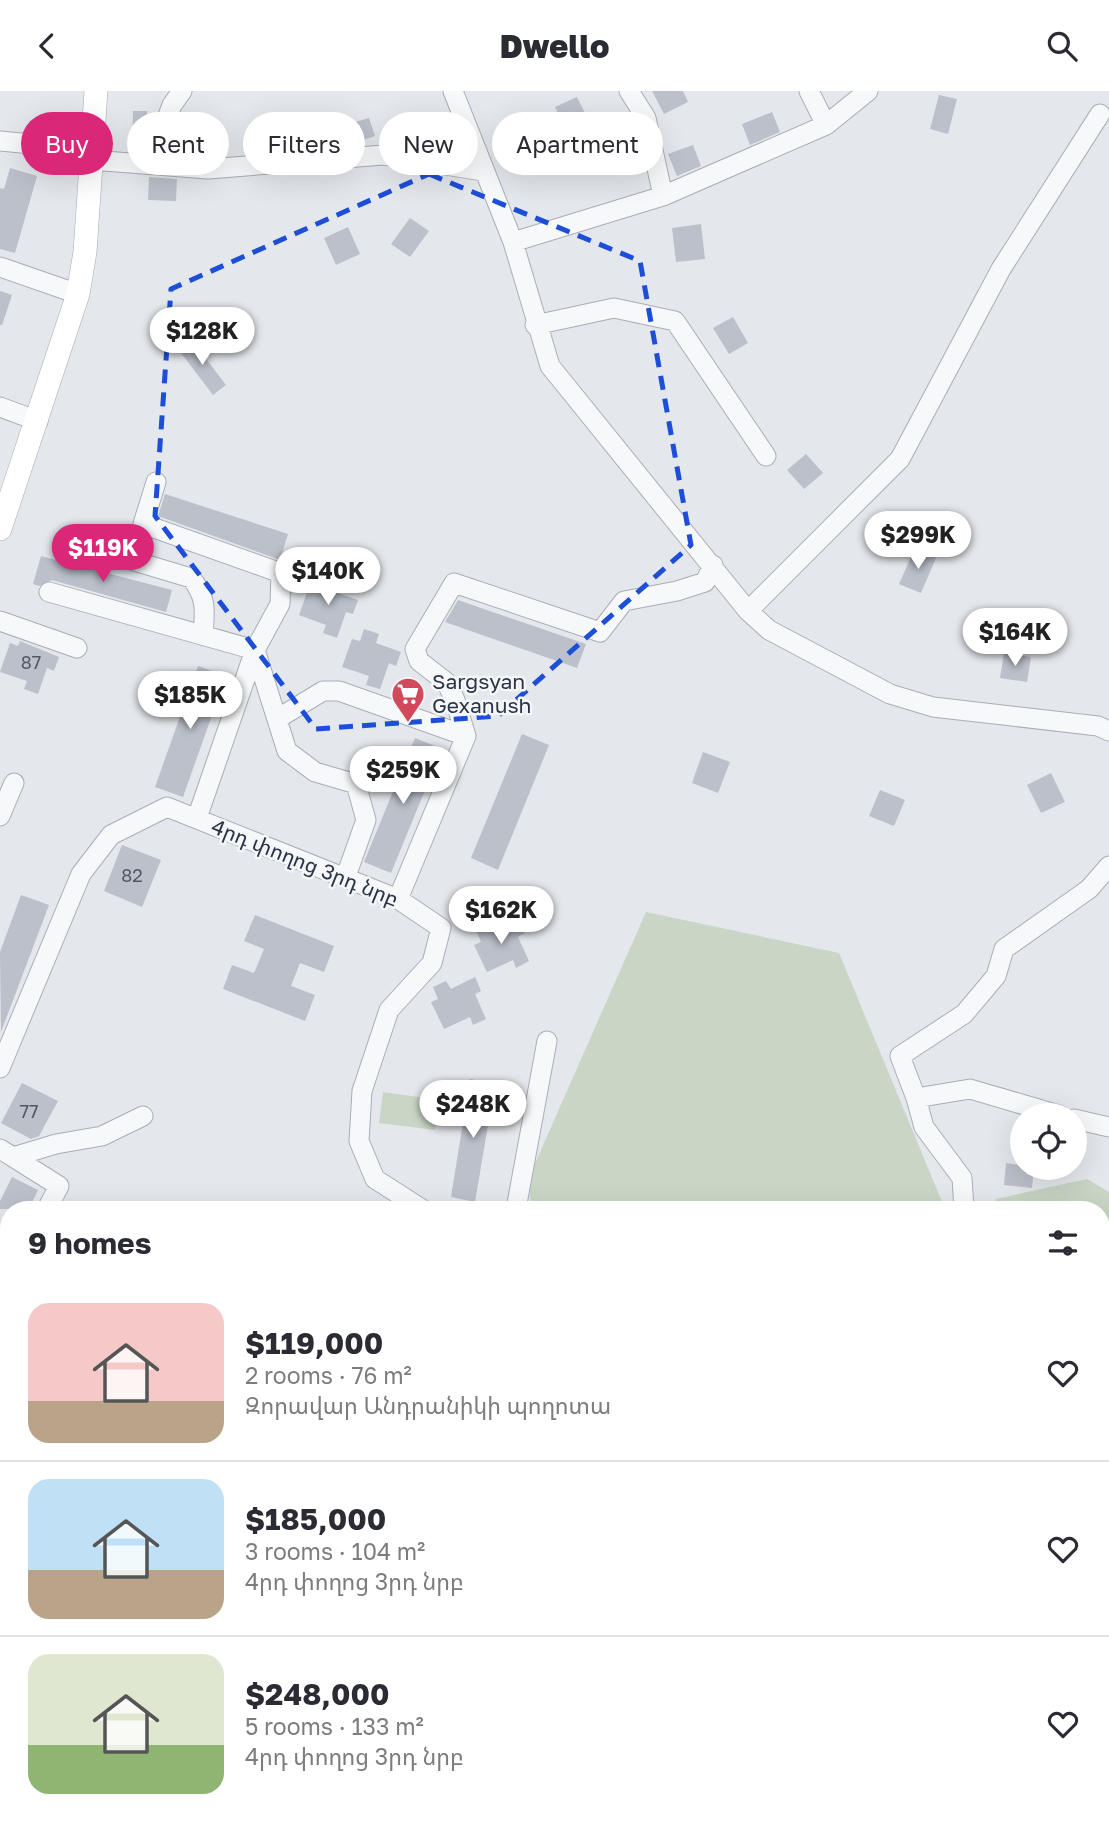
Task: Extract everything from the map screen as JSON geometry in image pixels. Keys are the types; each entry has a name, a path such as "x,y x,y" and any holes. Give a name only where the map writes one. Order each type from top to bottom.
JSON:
{"main road":[{"path":"95,112 96,91"},
{"path":"0,529 78,294 85,252 91,175"}],"street":[{"path":"169,112 182,91"},
{"path":"453,91 513,242 550,366 748,611 769,630 890,694 933,707 1098,726 1109,731"},
{"path":"629,91 646,118 663,196"},
{"path":"808,91 827,125"},
{"path":"513,242 663,196 827,125 868,91"},
{"path":"748,611 900,459 1002,269 1100,114"},
{"path":"0,141 21,144"},
{"path":"229,167 383,155 483,171"},
{"path":"0,267 78,294"},
{"path":"536,325 614,308 675,321 766,456"},
{"path":"0,407 38,421"},
{"path":"156,482 144,524 281,573 280,604 255,650 197,818"},
{"path":"64,540 191,578 201,591 206,604 203,635"},
{"path":"398,899 466,736 455,700 446,682 419,661 415,649 454,583 600,632 624,601 677,591 705,582 713,565"},
{"path":"49,592 255,650"},
{"path":"0,621 77,648"},
{"path":"255,650 287,751 315,772 356,784 366,820 346,876"},
{"path":"278,719 323,691 339,691 466,736"},
{"path":"0,816 14,783"},
{"name":"4րդ փողոց 3րդ նրբ","path":"0,1068 81,874 111,835 167,807 346,876 398,899 441,927 432,964 389,1010 362,1091 359,1141 375,1179 409,1201"},
{"path":"963,1201 962,1178 924,1127 900,1056 964,1014 996,976 1004,949 1089,889 1109,866"},
{"path":"517,1201 547,1041"},
{"path":"916,1098 970,1090 1016,1103"},
{"path":"6,1153 102,1136 143,1115"},
{"path":"1087,1122 1109,1127"},
{"path":"6,1153 59,1186 51,1201"}],"highlighted area":[{"path":"429,174 640,261 691,545 498,716 316,729 155,516 171,289"}],"green space":[{"path":"646,912 839,953 942,1201 530,1201 529,1177"},
{"path":"383,1092 439,1100 435,1130 379,1123"},
{"path":"1087,1179 1109,1192 1109,1201 995,1201"}],"building":[{"path":"652,91 683,91 688,102 664,114"},
{"path":"939,95 957,99 948,134 930,129"},
{"path":"577,97 584,112 557,112 555,107"},
{"path":"772,112 780,132 750,145 742,124"},
{"path":"369,118 375,136 365,139 365,119"},
{"path":"693,145 701,166 677,176 668,154"},
{"path":"10,168 21,171 21,175 37,176 15,253 0,249 0,188 4,189"},
{"path":"149,177 177,179 176,201 148,200"},
{"path":"410,218 429,231 410,257 391,244"},
{"path":"701,224 705,259 676,262 672,228"},
{"path":"348,227 360,254 336,265 324,238"},
{"path":"0,291 12,295 2,325 0,325"},
{"path":"733,317 748,343 729,354 713,328"},
{"path":"191,339 226,385 213,395 178,349"},
{"path":"806,454 823,473 804,489 787,470"},
{"path":"165,494 288,534 280,560 158,516"},
{"path":"915,548 936,558 921,593 899,584"},
{"path":"41,556 172,590 166,612 52,580 39,586 33,584"},
{"path":"321,578 336,583 332,591 358,600 353,614 346,612 337,638 323,633 326,625 299,615 309,587 317,590"},
{"path":"458,600 586,644 577,668 445,622"},
{"path":"364,629 379,634 376,643 401,652 396,666 389,663 380,689 366,685 369,676 342,667 352,639 360,641"},
{"path":"20,641 59,657 54,671 47,668 38,694 24,689 27,681 0,672 10,643 18,646"},
{"path":"1004,653 1031,657 1027,682 1000,678"},
{"path":"198,666 226,676 183,797 155,787"},
{"path":"522,734 549,745 498,870 471,858"},
{"path":"415,738 442,749 391,873 364,862"},
{"path":"703,752 730,762 718,793 692,783"},
{"path":"1051,773 1065,802 1041,813 1027,785"},
{"path":"880,790 905,800 894,826 869,816"},
{"path":"122,845 161,860 142,907 104,891"},
{"path":"21,895 49,905 1,1032 0,952"},
{"path":"255,915 334,946 324,972 300,963 291,986 315,995 305,1021 223,989 232,965 254,973 264,949 244,941"},
{"path":"518,920 525,933 518,937 529,961 516,968 513,960 487,972 474,945 481,942 476,930 490,923 494,932"},
{"path":"475,977 481,991 475,994 486,1019 473,1025 470,1017 444,1029 431,1002 438,999 433,987 446,981 451,989"},
{"path":"470,1079 495,1084 475,1201 451,1197"},
{"path":"22,1083 58,1101 39,1136 31,1139 1,1123"},
{"path":"1006,1163 1010,1164 1010,1180 1033,1180 1032,1188 1004,1185"},
{"path":"12,1177 38,1190 33,1201 0,1201"}],"place":[{"name":"Sargsyan Gexanush","path":"408,724"}]}
